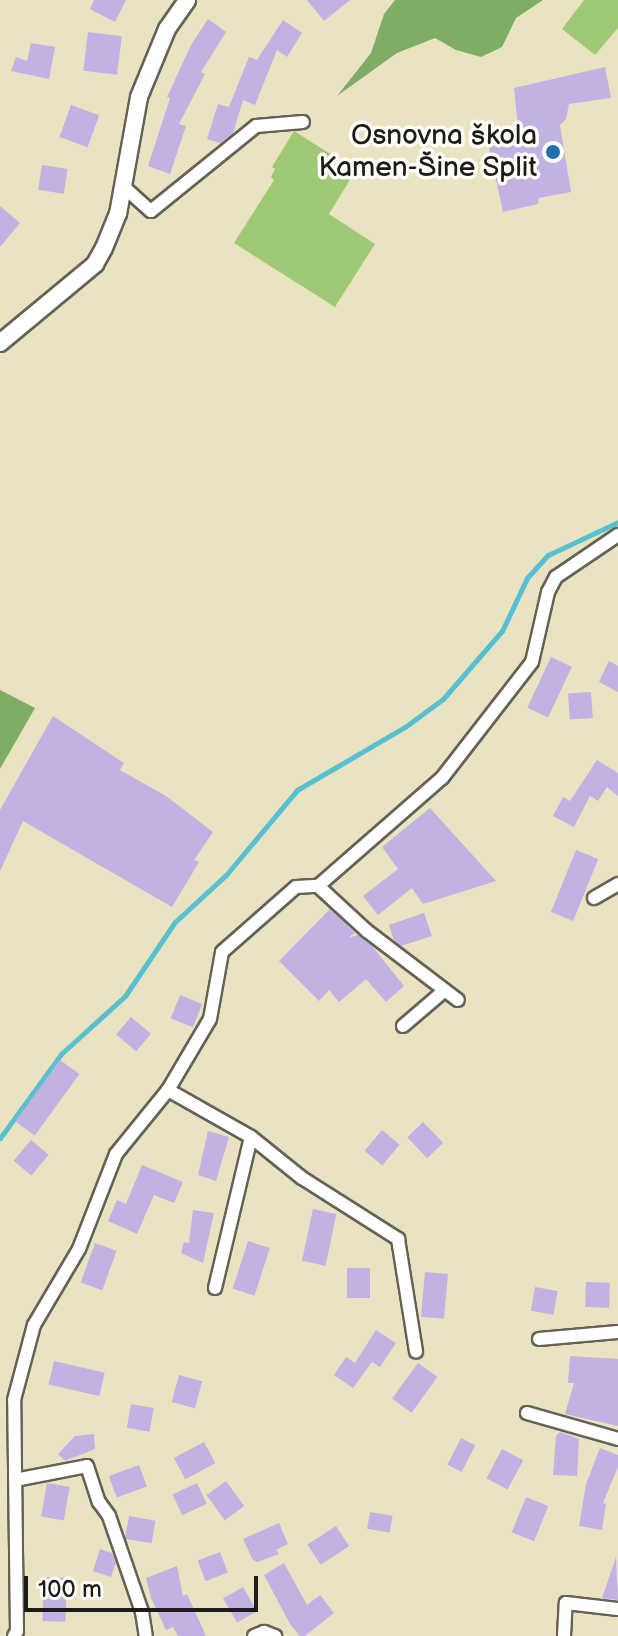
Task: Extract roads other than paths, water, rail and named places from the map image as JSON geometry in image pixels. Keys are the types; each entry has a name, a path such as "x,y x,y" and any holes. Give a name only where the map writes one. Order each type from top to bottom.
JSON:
{"street":[{"path":"0,343 95,264 118,214 139,97 167,29 187,0"},
{"path":"124,187 151,211 256,126 303,122"},
{"path":"14,1636 17,1631 14,1400 34,1325 79,1249 116,1154 168,1090 210,1019 222,952 296,887 318,886 442,778 532,662 548,592 556,577 618,535"},
{"path":"594,898 618,884"},
{"path":"318,886 458,1000"},
{"path":"403,1026 444,991"},
{"path":"168,1090 251,1137 302,1178 398,1239 416,1352"},
{"path":"215,1288 251,1137"},
{"path":"539,1339 618,1332"},
{"path":"527,1413 618,1439"},
{"path":"15,1480 87,1466 123,1557 146,1636"},
{"path":"564,1636 566,1603 618,1609"},
{"path":"254,1636 264,1632 275,1636"}],"waterway":[{"path":"0,1138 61,1054 125,996 175,922 226,875 297,790 405,727 443,699 502,631 527,578 548,555 618,522"}],"place":[{"name":"Osnovna škola Kamen-Šine Split","path":"553,152"}]}
